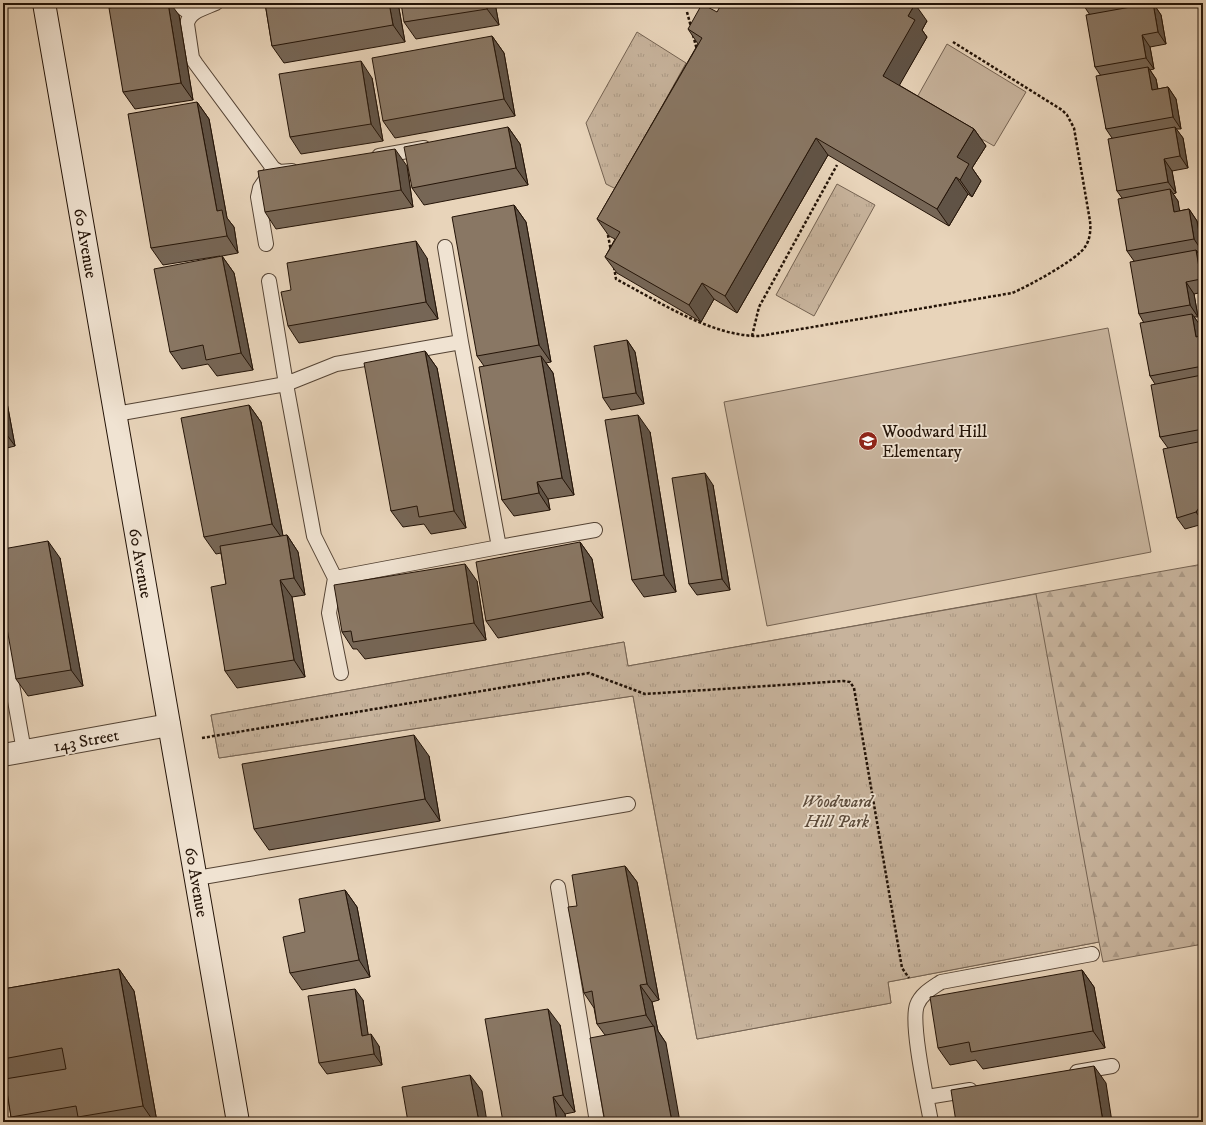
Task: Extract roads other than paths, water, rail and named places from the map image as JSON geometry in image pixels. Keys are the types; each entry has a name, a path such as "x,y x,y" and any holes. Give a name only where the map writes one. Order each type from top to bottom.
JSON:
{"street":[{"name":"60 Avenue","path":"44,3 197,878 238,1122"},
{"name":"143 Street","path":"3,755 170,726"}],"lane":[{"path":"176,3 191,14"},
{"path":"216,3 191,14 188,18 187,24 192,58 273,168 279,172 309,168"},
{"path":"363,159 440,145"},
{"path":"266,244 258,196 260,188 273,168"},
{"path":"445,247 499,547"},
{"path":"269,281 314,536 335,578 329,613 340,673"},
{"path":"116,414 286,384 336,364 461,342"},
{"path":"335,578 595,530"},
{"path":"4,640 24,751"},
{"path":"197,878 628,804"},
{"path":"558,887 597,1122"},
{"path":"931,1122 915,1029 916,1007 922,996 941,982 1092,954"},
{"path":"1066,1074 1112,1066"},
{"path":"927,1097 981,1088"}],"place":[{"name":"Woodward Hill Elementary","path":"868,441"}],"park label":[{"name":"Woodward Hill Park","path":"837,811"}]}
